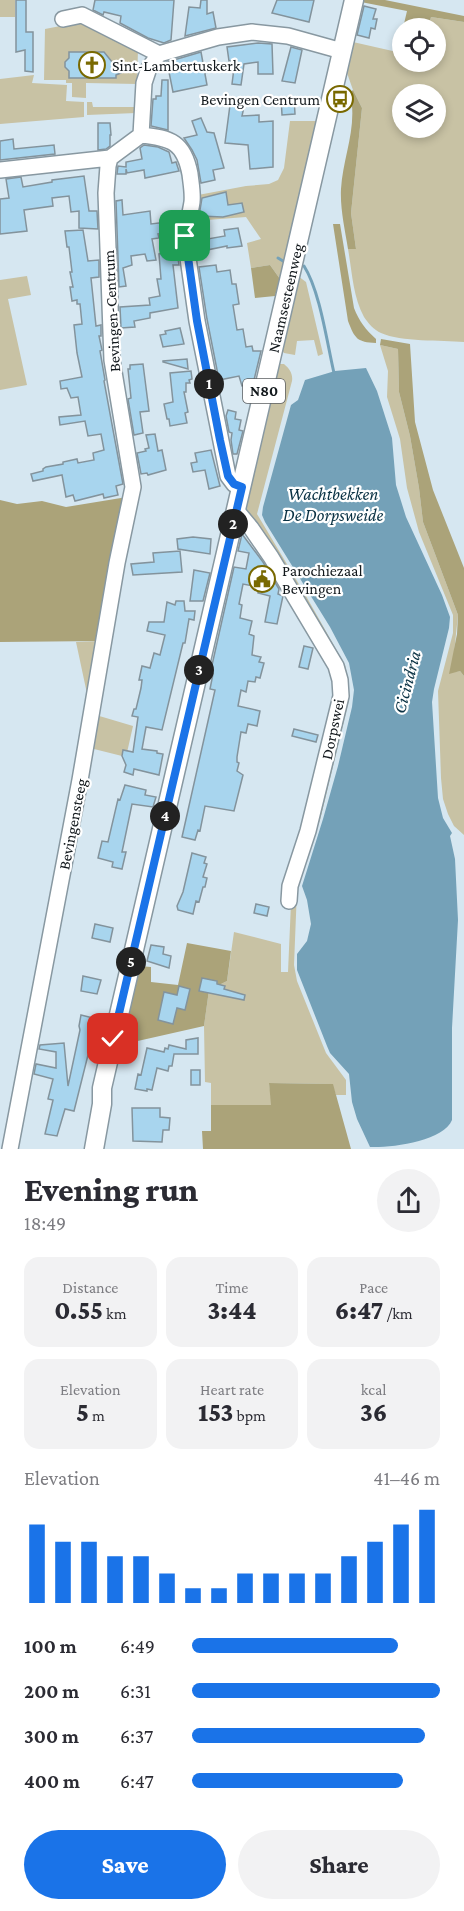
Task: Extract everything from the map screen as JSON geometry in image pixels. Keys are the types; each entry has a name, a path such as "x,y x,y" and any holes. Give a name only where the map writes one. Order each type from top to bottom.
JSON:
{"main road":[{"name":"Naamsesteenweg","path":"83,1149 90,1116 102,1088 354,0"},
{"name":"Naamsesteenweg","path":"93,1149 102,1104 102,1088"}],"street":[{"path":"71,13 86,17 159,54"},
{"path":"141,135 144,83 149,68 159,54 218,37 252,32 288,36 342,51"},
{"path":"0,170 110,158 141,135 172,140 181,148 187,161 193,199 185,236 197,321 228,476 234,484 242,487"},
{"name":"Bevingen-Centrum","path":"110,158 106,193 112,360 133,480 131,499"},
{"name":"Bevingensteeg","path":"10,1149 99,679 117,563 131,499"},
{"name":"Dorpswei","path":"236,510 271,557 336,666 340,680 341,696 308,831 290,886 289,901"}],"shaded area":[{"path":"0,0 15,0 15,17 0,17"},
{"path":"361,0 385,0 464,16 464,22 446,18 405,18 407,11 361,2"},
{"path":"446,19 464,22 464,342 399,338 381,333 369,324 357,301 348,249 356,249 351,213 362,108 347,73 353,42 392,51 392,72 446,72"},
{"path":"81,22 138,49 137,84 86,83 86,98 72,97 72,83 66,83 66,80 44,80 45,29"},
{"path":"34,75 32,83 67,85 66,101 84,102 84,117 0,124 0,79"},
{"path":"353,90 362,108 351,213 356,249 348,249 341,189 351,130 350,93"},
{"path":"87,102 92,102 93,107 136,107 136,113 87,115"},
{"path":"290,121 316,121 280,279 270,265 251,268 247,243 261,239 246,217 194,221 198,195 269,184 278,180 284,168"},
{"path":"333,224 340,224 354,308 363,325 376,339 376,343 365,342 358,338 348,321"},
{"path":"270,265 280,279 275,296 255,298 251,268"},
{"path":"27,276 31,295 8,299 27,385 0,390 0,280"},
{"path":"298,276 306,282 323,354 318,356 314,340 297,341 295,355 284,353 281,349"},
{"path":"381,339 410,344 415,422 433,490 464,568 464,676 460,671 449,674 457,634 458,615 423,522 410,436 399,392 398,349 380,345"},
{"path":"380,345 398,349 399,392 410,436 423,522 458,615 452,672 460,671 464,676 464,835 454,826 448,814 443,799 441,778 438,691 453,633 453,615 419,532 407,488 400,439 387,397 388,371"},
{"path":"279,364 284,364 289,370 292,381 257,514 345,665 348,678 349,700 320,820 301,870 297,890 294,965 297,981 326,1053 346,1080 346,1095 336,1095 332,1084 269,1083 272,1105 211,1105 211,1083 205,1082 204,1026 209,990 227,981 234,932 281,944 281,972 288,972 292,880 344,686 243,510"},
{"path":"127,497 100,641 0,642 0,500 17,504 42,501 66,507"},
{"path":"100,641 89,703 76,642"},
{"path":"96,715 133,726 126,757 90,748"},
{"path":"187,943 231,951 227,981 209,990 204,1026 120,1045 139,966 151,967 151,982 178,985"},
{"path":"269,1083 333,1084 351,1149 203,1149 202,1131 211,1131 211,1105 271,1105"}],"water":[{"name":"Wachtbekken De Dorpsweide","path":"366,368 377,391 392,438 396,485 406,517 450,617 432,702 438,798 443,818 452,833 450,836 455,859 458,920 452,1028 452,1120 439,1133 428,1138 379,1147 370,1147 357,1119 352,1102 349,1074 330,1053 297,970 297,954 307,941 311,924 302,886 338,766 354,690 349,663 330,627 262,515 291,405 298,400 305,380 335,371"}],"building":[{"path":"16,0 26,0 26,32 33,32 33,72 25,71 25,50 16,52"},
{"path":"95,0 174,0 171,40 164,43 148,38 120,23 121,16 104,12 103,15 93,10"},
{"path":"201,0 207,0 207,14 213,12 216,28 185,36 189,7 200,8"},
{"path":"277,0 314,0 309,22 272,13"},
{"path":"364,6 376,9 373,19 377,19 375,29 371,28 369,38 357,35"},
{"path":"258,43 272,44 273,74 258,74 258,62 244,64 241,85 232,84 235,60 229,61 227,47"},
{"path":"291,47 302,50 295,83 282,81"},
{"name":"Sint-Lambertuskerk","path":"69,52 104,52 121,73 116,75 116,78 69,78 65,62 69,58"},
{"path":"201,52 207,85 173,92 167,62"},
{"path":"162,80 168,80 168,130 151,126 153,99 161,96"},
{"path":"281,97 294,97 295,114 282,115"},
{"path":"230,105 244,107 242,116 259,115 259,122 273,121 273,167 250,169 248,145 225,143"},
{"path":"201,118 207,132 214,133 224,168 213,170 215,180 201,183 197,160 184,138 197,135 192,121"},
{"path":"98,123 110,123 110,146 106,149 98,150"},
{"path":"13,139 14,149 54,145 55,154 0,160 0,141"},
{"path":"144,145 158,147 169,152 172,163 176,162 179,171 145,178 144,170 127,173 126,169 126,174 117,174 118,166 126,167 126,162 142,159 140,148"},
{"path":"84,176 89,211 97,211 98,229 79,228 79,211 71,212 69,196 52,198 53,206 24,210 27,231 0,234 0,199 9,198 6,179 21,177 23,187"},
{"path":"226,192 228,205 242,203 244,212 223,217 199,216 202,198"},
{"path":"122,200 123,215 150,211 151,224 175,221 176,232 158,234 159,238 152,239 156,260 147,261 145,254 131,256 132,265 123,268 126,286 119,287 116,201"},
{"path":"238,228 242,246 227,248 227,246 197,252 196,241 225,236 224,230"},
{"path":"83,230 88,261 99,260 99,277 91,278 96,326 101,325 101,336 99,336 104,381 123,484 116,486 118,495 104,498 103,494 75,501 73,495 66,497 62,475 33,481 31,474 43,471 46,467 63,464 63,462 77,459 78,463 94,460 93,453 104,450 101,434 88,436 85,421 60,425 59,417 81,415 78,397 71,398 67,388 61,389 60,381 82,377 74,325 82,324 80,304 77,304 77,300 72,301 70,287 73,287 70,272 72,272 65,231"},
{"path":"177,251 179,265 173,265 178,308 150,313 150,318 134,321 135,327 121,328 120,307 150,305 149,298 160,296 157,279 161,279 159,254"},
{"path":"216,265 217,272 230,270 232,284 236,284 239,304 233,305 237,330 243,329 246,347 252,346 253,351 261,351 254,380 248,381 249,385 242,386 239,376 219,380 199,267"},
{"path":"180,328 184,344 163,347 160,335 166,334 165,331"},
{"path":"187,359 188,369 163,362 163,361"},
{"path":"143,364 149,411 140,412 143,433 134,435 128,399 131,398 128,369 130,365"},
{"path":"191,371 192,379 189,380 190,383 186,383 186,392 184,392 188,412 185,413 187,423 170,426 164,404 173,402 170,373"},
{"path":"228,410 236,412 235,419 241,420 239,430 243,431 237,454 233,454 232,433 229,432 226,416"},
{"path":"155,434 158,451 162,450 166,470 148,475 147,473 141,474 137,453 149,448 146,435"},
{"path":"211,450 220,486 209,489 205,470 193,472 191,463 197,462 195,453"},
{"path":"242,534 263,562 279,589 278,594 283,596 277,624 265,622 270,596 258,593 259,587 243,584 239,604 242,605 240,618 252,621 249,634 254,636 252,655 261,657 259,662 264,663 260,678 256,677 255,682 248,681 246,692 241,690 238,706 260,711 257,726 248,724 246,733 241,732 237,771 243,775 234,811 205,806 200,831 198,830 195,840 182,837 215,690 210,689 213,674 210,674 234,567 246,569 249,553 238,551"},
{"path":"193,537 211,539 210,554 178,549 177,539"},
{"path":"180,551 182,572 133,575 131,564 154,562 153,553"},
{"path":"194,570 210,573 203,601 190,601"},
{"path":"176,601 184,601 185,611 195,611 194,620 189,619 162,730 146,727 142,749 163,754 159,775 134,769 133,775 124,772 126,765 122,756 123,750 133,752 138,717 132,716 141,688 142,680 139,680 142,666 150,668 154,653 160,655 165,635 147,631 149,622 164,622 167,602 175,605"},
{"path":"304,646 313,648 308,669 299,667"},
{"path":"294,729 318,735 316,742 292,736"},
{"path":"125,785 146,790 145,795 156,797 153,807 132,804 122,852 126,852 122,869 112,867 113,862 98,858 102,841 108,842 118,799 120,800"},
{"path":"192,853 206,857 204,863 207,864 203,877 207,878 205,887 203,887 199,902 196,901 193,914 178,910 177,906 183,892"},
{"path":"256,904 269,907 267,916 254,913"},
{"path":"95,924 113,928 110,942 92,938"},
{"path":"151,945 164,947 163,954 171,956 169,968 147,961"},
{"path":"83,976 101,980 97,994 81,991"},
{"path":"202,978 217,981 217,984 225,986 224,989 245,995 244,1000 199,991"},
{"path":"179,986 190,989 185,1010 177,1008 173,1024 158,1020 164,992 177,995"},
{"path":"81,1015 97,1019 74,1111 65,1109 57,1136 45,1134 53,1100 48,1099 53,1079 34,1074 36,1064 56,1068 56,1052 39,1049 40,1045 64,1043 68,1086"},
{"path":"198,1038 198,1054 174,1054 172,1066 169,1066 168,1071 157,1068 152,1090 135,1089 138,1074 141,1075 147,1048 164,1052 169,1045 186,1049 186,1040"},
{"path":"191,1070 200,1070 200,1085 191,1085"},
{"path":"132,1108 160,1108 160,1117 170,1118 169,1130 163,1130 162,1142 133,1141"}],"waterway":[{"name":"Cicindria","path":"278,258 283,261"},
{"name":"Cicindria","path":"304,266 319,303 334,373"}],"place":[{"name":"Sint-Lambertuskerk","path":"92,65"},
{"name":"Bevingen Centrum","path":"340,99"},
{"name":"Parochiezaal Bevingen","path":"262,579"}],"route":[{"path":"113,1039 242,487 234,484 228,476 197,321 185,236"}]}
